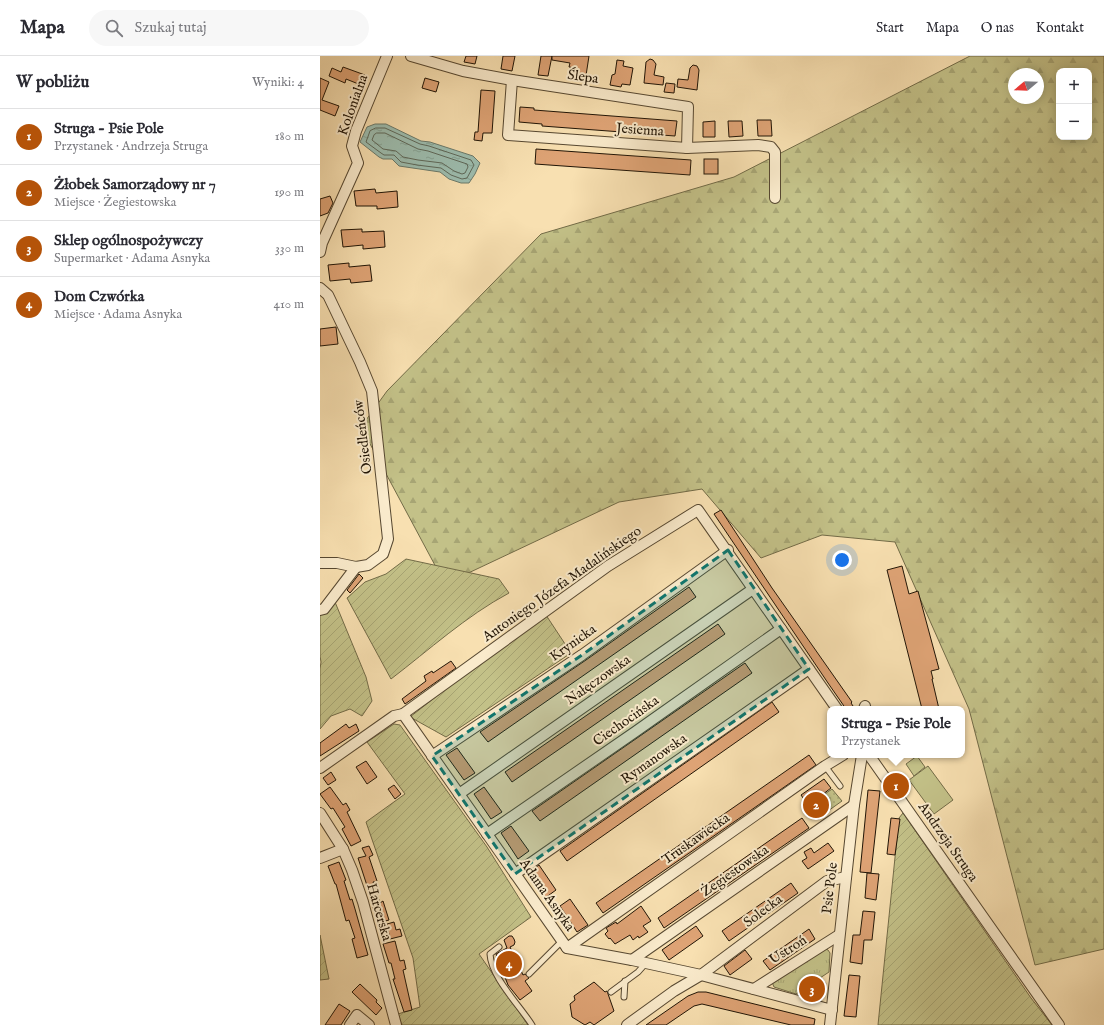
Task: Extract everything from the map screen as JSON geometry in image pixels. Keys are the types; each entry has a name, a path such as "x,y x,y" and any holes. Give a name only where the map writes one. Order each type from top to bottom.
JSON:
{"street":[{"name":"Kolonialna","path":"320,252 322,243 358,163 352,146 356,131 387,56"},
{"name":"Ślepa","path":"411,56 463,71 688,107 687,148"},
{"name":"Jesienna","path":"512,80 508,135 687,148 758,145 771,147 775,152 775,198"},
{"name":"Osiedleńców","path":"320,288 328,295 372,391 388,539 383,554 368,565 356,567"},
{"name":"Antoniego Józefa Madalińskiego","path":"403,714 608,566 698,510 728,550"},
{"path":"728,550 835,706"},
{"name":"Krynicka","path":"432,756 582,655 728,550"},
{"path":"320,563 356,567 324,609 320,610"},
{"name":"Nałęczowska","path":"459,794 754,589"},
{"name":"Ciechocińska","path":"487,834 781,629"},
{"name":"Rymanowska","path":"515,874 809,669"},
{"path":"320,768 394,716 403,714"},
{"name":"Adama Asnyka","path":"403,714 565,945 701,975 832,1010"},
{"name":"Truskawiecka","path":"565,945 838,758"},
{"name":"Psie Pole","path":"830,1025 854,805 862,758"},
{"name":"Andrzeja Struga","path":"871,758 1059,1025"},
{"name":"Żegiestowska","path":"632,960 854,805"},
{"name":"Harcerska","path":"320,813 343,849 352,870 363,902 396,1025"},
{"path":"320,858 343,849"},
{"name":"Solecka","path":"626,1025 674,991 701,975 827,881 846,877"},
{"name":"Ustroń","path":"754,989 839,934"},
{"path":"350,1025 357,1015 369,1025"}],"lane":[{"path":"825,766 840,786"},
{"path":"529,974 565,945"},
{"path":"499,947 490,954 490,960 508,993 532,1025"},
{"path":"611,992 638,972 646,963"},
{"path":"624,997 625,981"}],"highlighted area":[{"path":"728,550 809,669 515,874 432,756 582,655"}],"green space":[{"path":"970,56 1104,56 1104,949 1035,965 969,709 895,542 822,535 761,558 702,489 619,502 445,584 361,427 387,391 541,234 734,177"},
{"path":"406,559 499,579 509,593 478,612 391,679 347,598 365,582 386,574"},
{"path":"335,602 366,677 372,701 362,716 350,709 331,716 320,729 320,615"},
{"path":"544,612 571,653 446,737 410,717"},
{"path":"394,724 400,725 487,847 531,917 479,954 528,1025 402,1025 398,1014 420,1007 413,958 366,822 405,794 367,742"},
{"path":"914,758 918,758 925,767 914,776 906,764"},
{"path":"928,766 953,800 934,814 909,780"},
{"path":"832,789 842,801 828,811 819,798"},
{"path":"903,813 1031,998 1052,1025 878,1025 899,818"},
{"path":"320,935 329,979 320,980"},
{"path":"824,948 830,953 829,972 796,994 774,987 772,982"}],"water":[{"path":"375,124 386,124 421,141 430,142 473,156 480,163 469,183 461,183 449,179 440,172 399,166 392,159 383,159 379,157 360,142 367,127"}],"building":[{"path":"466,56 477,56 475,64 464,62"},
{"path":"503,56 515,56 512,71 501,69"},
{"path":"541,56 552,56 548,76 538,75"},
{"path":"552,56 589,56 585,82 574,80 576,68 569,67 570,63 552,60"},
{"path":"650,59 656,64 654,75 664,77 663,85 644,83 646,62"},
{"path":"617,60 624,61 623,66 633,68 630,85 622,84 621,87 610,85 612,75 615,74"},
{"path":"693,65 697,66 699,70 697,90 677,87 678,79 688,80 690,68"},
{"path":"343,67 365,75 361,85 346,79 345,83 329,76 332,68 341,72"},
{"path":"320,78 329,82 322,100 339,106 335,116 320,110"},
{"path":"425,78 439,82 436,92 422,88"},
{"path":"666,83 675,84 674,93 664,92"},
{"path":"481,90 495,91 492,133 483,133 482,141 474,140 475,132 478,132"},
{"path":"520,107 534,108 534,110 677,121 675,136 542,126 542,124 519,122"},
{"path":"757,120 771,120 772,136 758,136"},
{"path":"715,121 715,137 703,137 703,122"},
{"path":"728,121 742,121 743,136 729,137"},
{"path":"536,149 691,160 690,175 535,164"},
{"path":"704,159 718,159 718,174 704,174"},
{"path":"375,189 376,193 397,191 398,207 377,209 377,206 356,206 354,191"},
{"path":"330,196 333,203 328,213 320,216 320,199"},
{"path":"362,229 362,232 384,231 385,247 363,249 363,245 343,247 341,230"},
{"path":"349,263 349,267 370,265 372,281 351,283 350,279 330,281 328,265"},
{"path":"336,327 338,344 320,346 320,329"},
{"path":"721,510 772,588 852,702 851,703 853,706 844,706 714,514"},
{"path":"902,566 909,594 918,591 939,669 931,671 938,706 921,706 887,570"},
{"path":"359,574 363,578 350,593 347,590"},
{"path":"689,587 696,597 488,742 480,732 586,660"},
{"path":"718,624 725,634 512,782 505,772"},
{"path":"451,661 456,668 405,704 402,699 426,681 424,676 432,671 433,673"},
{"path":"745,663 752,673 540,821 532,811"},
{"path":"772,702 779,712 567,861 560,851"},
{"path":"346,724 349,728 356,724 359,731 320,756 320,743"},
{"path":"457,748 475,773 464,780 446,755"},
{"path":"809,755 816,765 603,913 596,903"},
{"path":"366,761 377,777 367,784 356,767"},
{"path":"331,772 336,780 328,785 323,778"},
{"path":"824,779 831,788 818,798 828,812 818,819 801,795"},
{"path":"394,785 401,794 395,799 388,789"},
{"path":"330,787 343,805 346,803 350,810 347,812 361,841 351,846 342,829 345,827 333,808 331,809 320,794"},
{"path":"484,787 502,812 491,819 474,794"},
{"path":"868,790 880,791 871,873 860,872"},
{"path":"802,818 809,828 664,928 658,918"},
{"path":"891,818 900,819 895,855 887,854"},
{"path":"511,826 529,851 518,859 501,833"},
{"path":"828,843 834,851 808,869 802,861 807,858 804,852 811,848 814,853"},
{"path":"369,846 373,855 369,857 377,881 373,882 380,903 383,901 389,920 378,923 358,858 366,856 362,848"},
{"path":"339,862 346,880 344,881 350,900 352,899 368,955 357,958 352,939 355,938 349,920 346,921 336,884 328,866"},
{"path":"539,865 556,890 545,898 528,873"},
{"path":"867,873 879,874 876,900 865,898"},
{"path":"791,883 798,893 729,941 722,931"},
{"path":"570,899 588,925 577,932 560,906"},
{"path":"641,906 651,921 643,926 648,932 633,940 630,935 615,944 605,934 608,931 606,928 616,922 617,924"},
{"path":"863,911 875,912 872,940 864,940 862,964 850,962 853,935 860,935"},
{"path":"394,922 396,930 400,929 402,936 390,939 387,924"},
{"path":"696,926 703,936 669,960 662,950"},
{"path":"809,929 815,939 770,970 763,961"},
{"path":"509,936 512,936 514,939 514,945 510,947 523,975 525,974 529,978 525,981 532,991 520,1000 508,985 496,954 507,948 504,940"},
{"path":"395,941 400,961 404,960 406,969 403,970 412,1010 404,1012 393,979 395,979 391,963 389,963 383,944"},
{"path":"745,950 752,959 730,975 724,966"},
{"path":"849,975 860,976 856,1017 844,1016"},
{"path":"821,978 826,984 808,997 798,994"},
{"path":"594,982 605,992 607,991 614,1011 594,1025 590,1022 585,1025 572,1017 570,1004 575,1000 574,996"},
{"path":"360,984 377,1000 376,1002 382,1008 376,1015 352,992"},
{"path":"698,992 706,992 815,1019 814,1025 791,1025 702,1004 694,1006 666,1025 646,1025 688,996"},
{"path":"339,1004 350,1011 341,1025 325,1025"}],"place":[{"name":"Struga - Psie Pole","path":"896,786"},
{"name":"Żłobek Samorządowy nr 7","path":"816,805"},
{"name":"Dom Czwórka","path":"509,964"},
{"name":"Sklep ogólnospożywczy","path":"812,989"}]}
